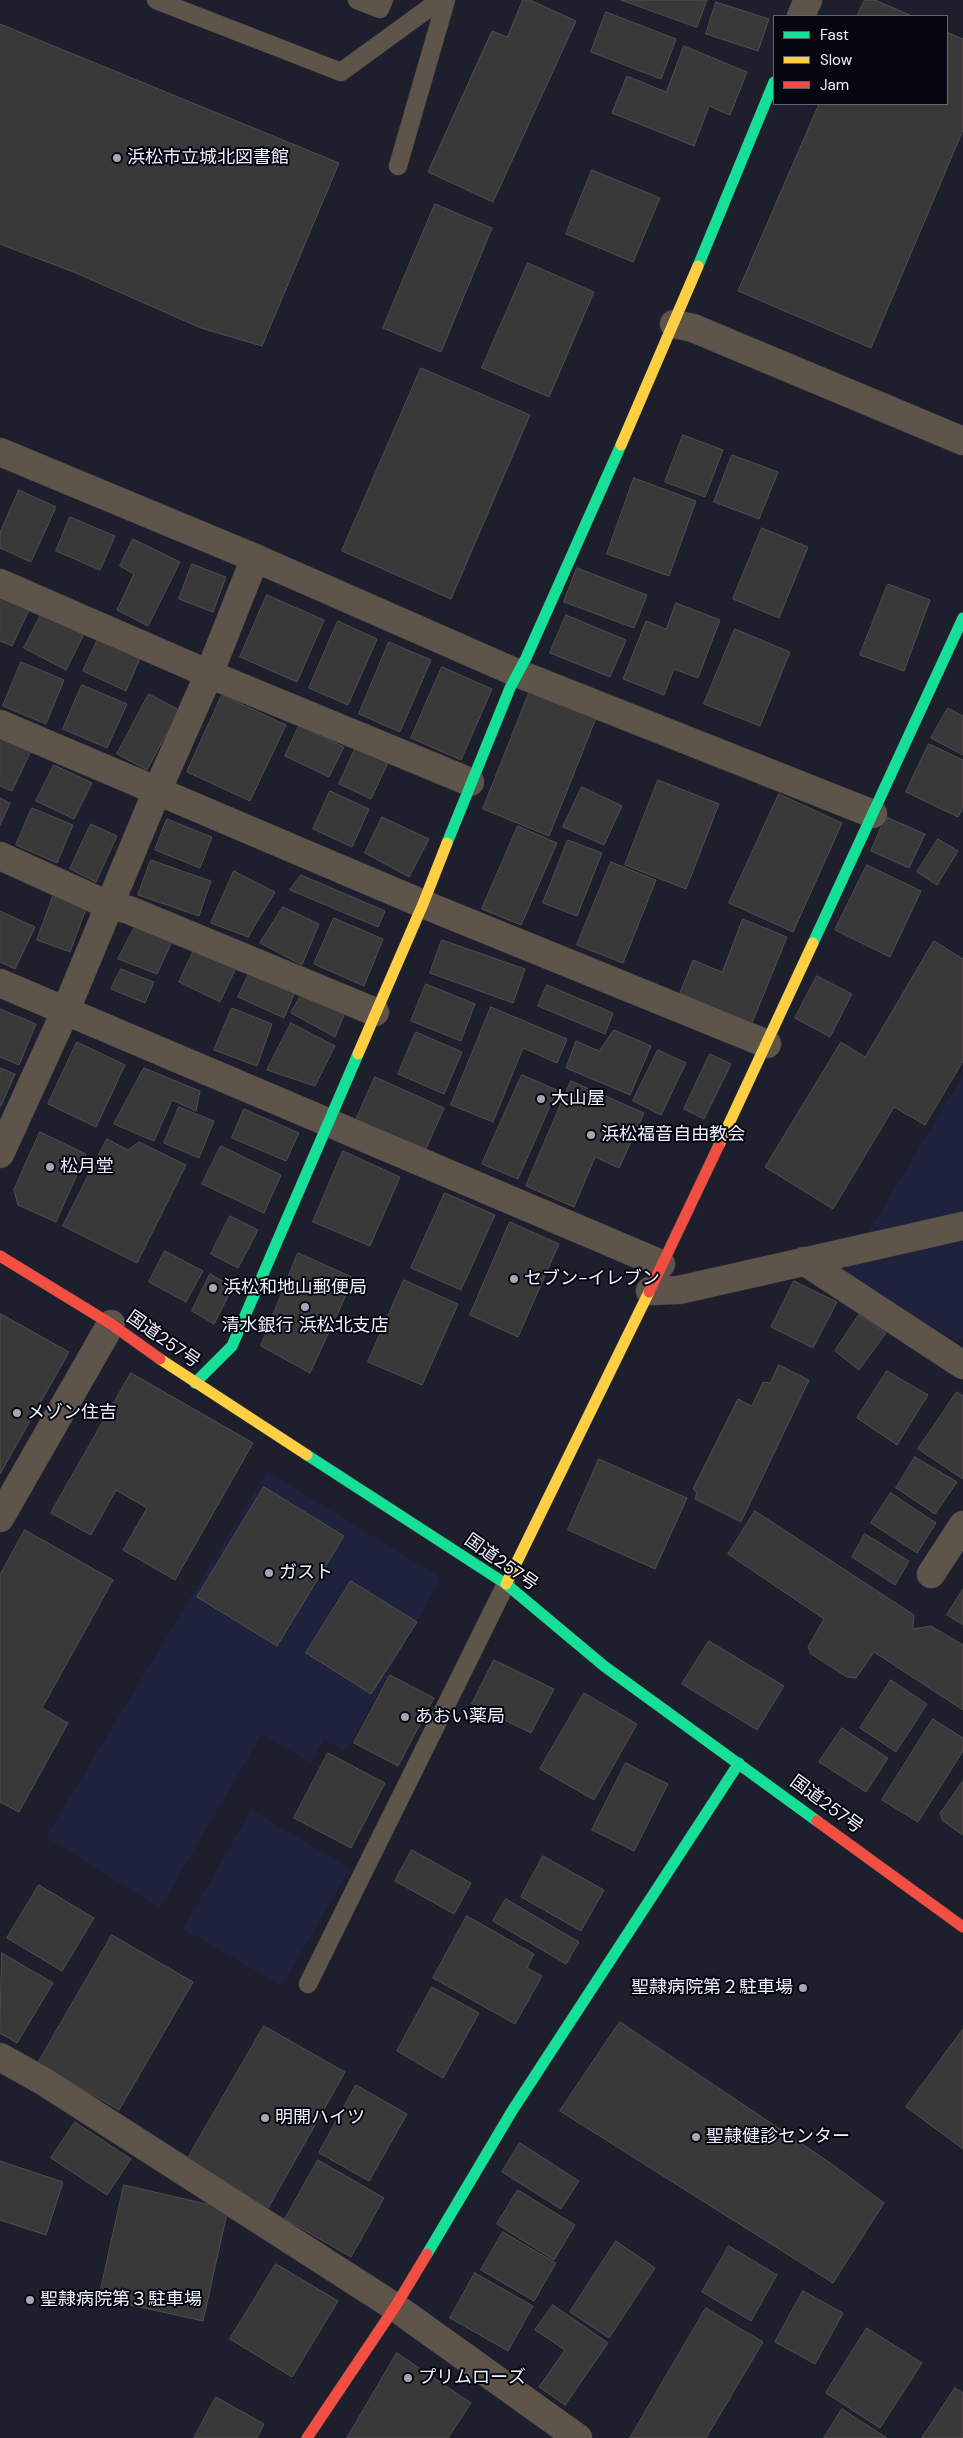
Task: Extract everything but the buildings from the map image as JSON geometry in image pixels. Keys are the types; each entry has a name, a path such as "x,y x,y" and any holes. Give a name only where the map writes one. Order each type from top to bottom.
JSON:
{"main road":[{"path":"195,1384 232,1346 423,904 470,782 674,324 773,84"},
{"path":"506,1584 599,1399 661,1264 767,1044 963,618"},
{"name":"国道257号","path":"0,1256 111,1324 195,1384 506,1584 604,1666 963,1926"},
{"path":"307,2438 395,2307 512,2111 739,1764"}],"street":[{"path":"802,15 808,0"},
{"path":"674,324 693,328 963,442"},
{"path":"0,452 255,558 517,674 873,814"},
{"path":"0,1154 64,1012 108,904 209,674 255,558"},
{"path":"0,583 209,674 470,782"},
{"path":"0,724 423,904 767,1044"},
{"path":"0,856 108,904 129,910 375,1012"},
{"path":"0,984 661,1264"},
{"path":"650,1291 679,1290 963,1226"},
{"path":"804,1261 963,1365"},
{"path":"0,1518 111,1324"},
{"path":"932,1574 963,1525"},
{"path":"0,2057 43,2081 395,2307 578,2438"}],"lane":[{"path":"156,0 340,72 440,0"},
{"path":"357,0 380,9 384,0"},
{"path":"398,166 446,0"},
{"path":"308,1984 506,1584"}],"shaded area":[{"path":"963,1075 963,1213 869,1231"},
{"path":"963,1241 963,1337 956,1341 847,1273 847,1267"},
{"path":"267,1471 441,1578 346,1751 324,1740 311,1763 262,1734 160,1908 46,1837"},
{"path":"251,1810 350,1868 282,1986 183,1929"}],"traffic: fast":[{"path":"698,266 773,84"},
{"path":"447,843 510,688 526,658 621,445"},
{"path":"813,943 963,618"},
{"path":"195,1383 232,1346 358,1054"},
{"path":"307,1455 506,1584 604,1666 817,1821"},
{"path":"427,2254 512,2111 739,1763"}],"traffic: slow":[{"path":"621,445 698,266"},
{"path":"358,1054 423,904 447,843"},
{"path":"719,1145 813,943"},
{"path":"506,1584 649,1292"},
{"path":"160,1359 307,1455"}],"traffic: jam":[{"path":"649,1292 719,1145"},
{"path":"0,1256 111,1324 160,1359"},
{"path":"817,1821 963,1927"},
{"path":"307,2438 395,2307 427,2254"}],"place":[{"name":"浜松市立城北図書館","path":"117,158"},
{"name":"大山屋","path":"541,1099"},
{"name":"浜松福音自由教会","path":"591,1135"},
{"name":"松月堂","path":"50,1167"},
{"name":"セブン-イレブン","path":"514,1279"},
{"name":"浜松和地山郵便局","path":"213,1288"},
{"name":"清水銀行 浜松北支店","path":"305,1307"},
{"name":"メゾン住吉","path":"17,1413"},
{"name":"ガスト","path":"269,1573"},
{"name":"あおい薬局","path":"405,1717"},
{"name":"聖隷病院第２駐車場","path":"803,1988"},
{"name":"明開ハイツ","path":"265,2118"},
{"name":"聖隷健診センター","path":"696,2137"},
{"name":"聖隷病院第３駐車場","path":"30,2300"},
{"name":"プリムローズ","path":"408,2378"}]}
